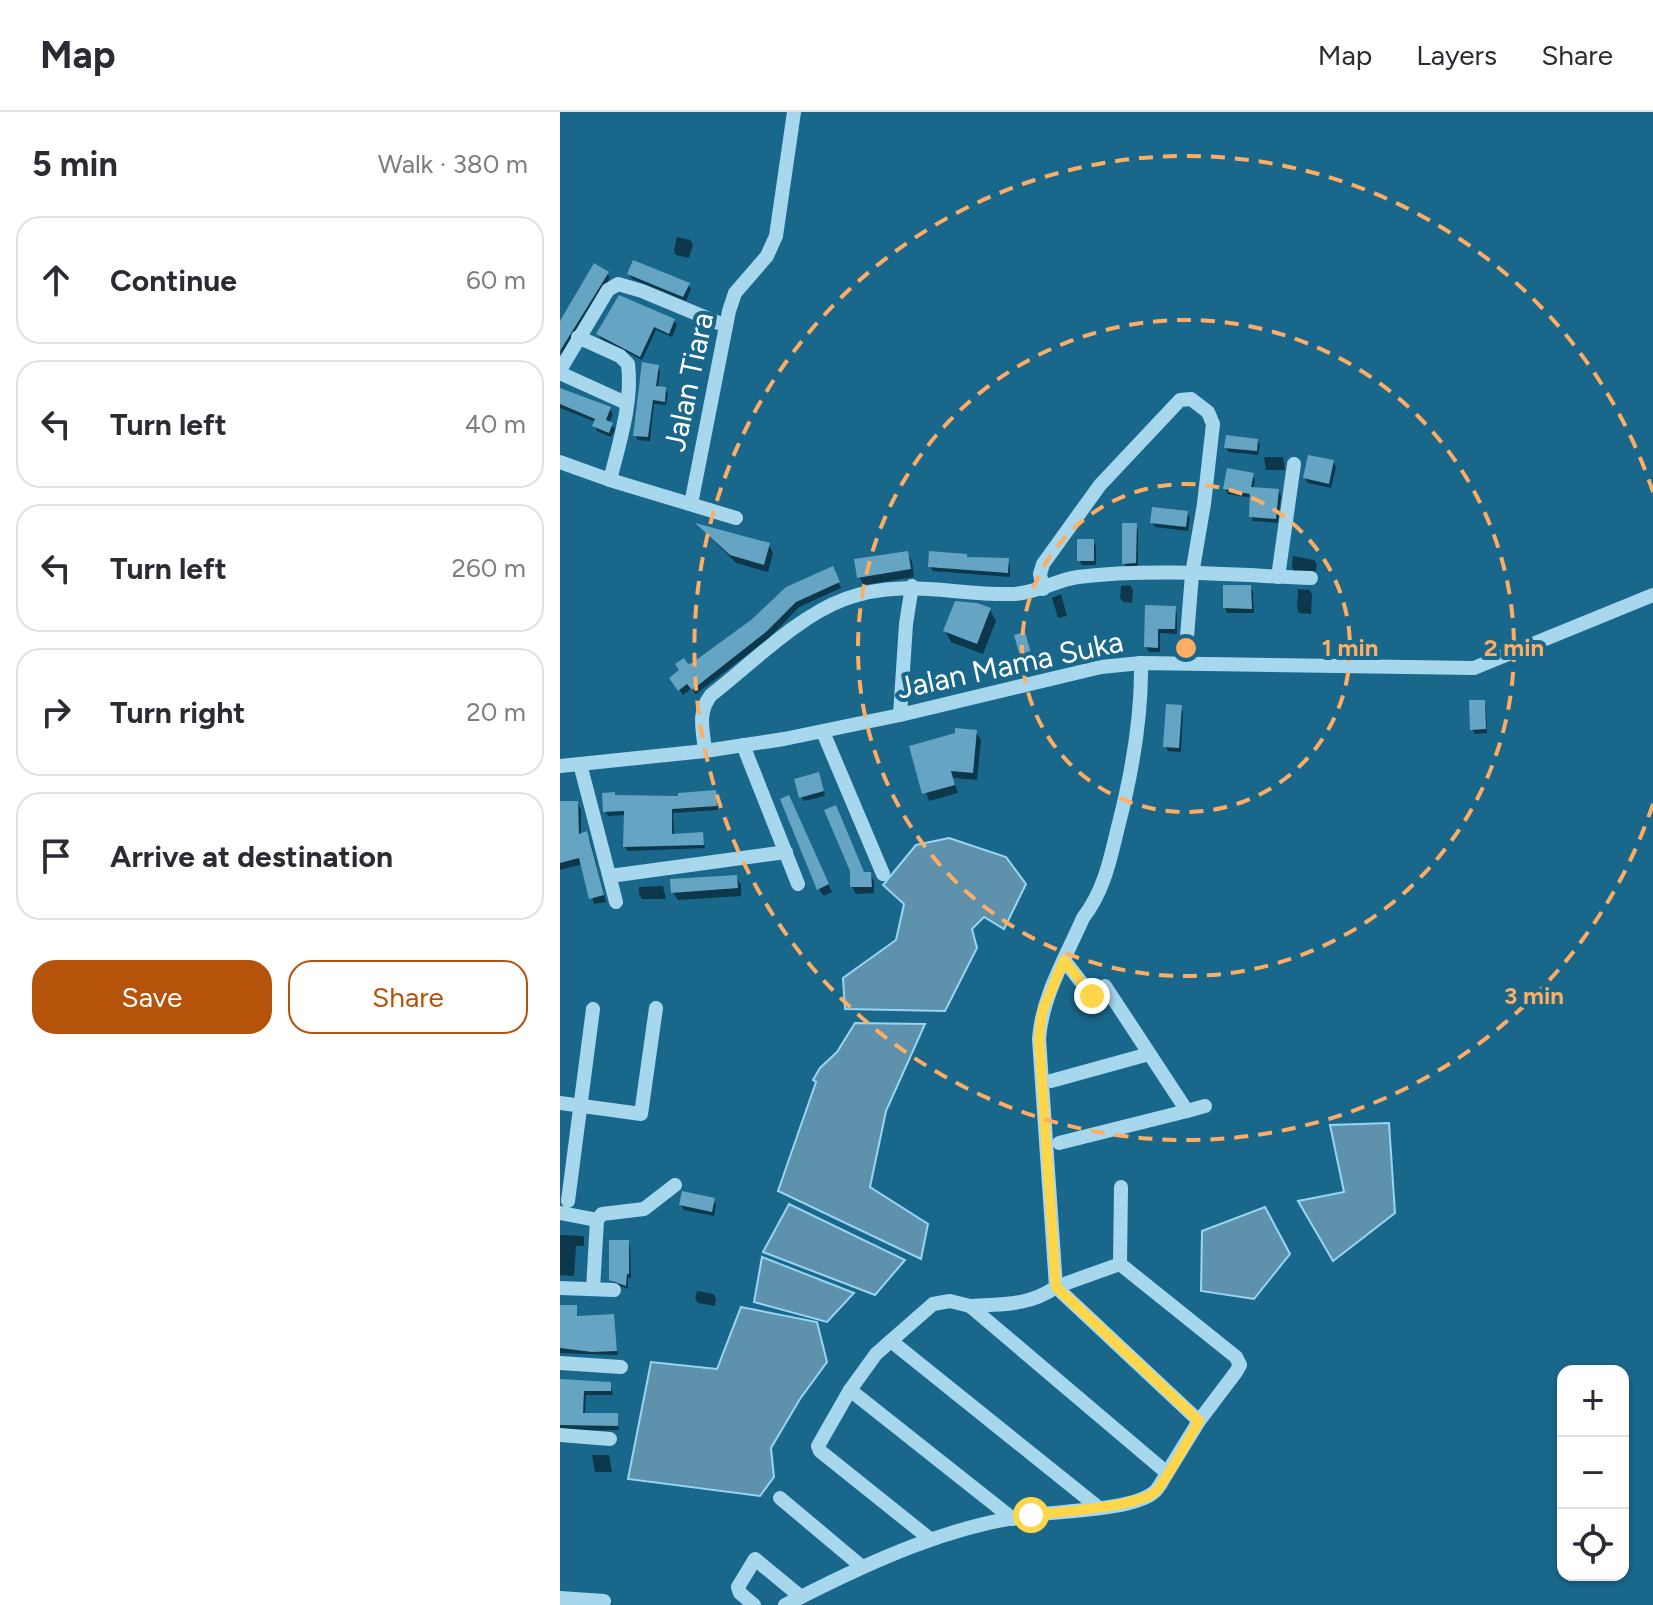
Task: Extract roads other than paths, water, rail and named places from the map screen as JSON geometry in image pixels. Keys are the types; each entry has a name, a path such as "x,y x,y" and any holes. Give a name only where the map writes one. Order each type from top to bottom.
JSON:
{"street":[{"name":"Jalan Tiara","path":"691,504 735,293 767,256 776,236 794,112"},
{"path":"626,403 560,372 608,290 618,284 642,291 726,326"},
{"path":"578,337 620,356 628,364 630,377 626,403 610,480"},
{"path":"1043,589 1040,574 1043,564 1100,485 1180,400 1186,398 1208,412 1213,424 1192,574 1185,662"},
{"path":"560,462 736,518"},
{"path":"1278,577 1294,464"},
{"path":"705,751 701,715 711,695 802,622 842,600 875,590 912,586 1011,594 1031,593 1076,577 1192,574 1311,578"},
{"path":"900,715 906,624 912,586"},
{"name":"Jalan Mama Suka","path":"560,766 705,751 823,732 1101,667 1185,662 1474,668 1653,595"},
{"path":"1141,663 1132,771 1110,862 1101,888 1083,918 1042,1012 1039,1039 1056,1287 1199,1421"},
{"path":"823,732 883,874"},
{"path":"743,745 798,884"},
{"path":"580,764 616,902"},
{"path":"610,876 786,852"},
{"path":"1064,960 1092,996 1105,986 1187,1111"},
{"path":"560,1103 641,1114 656,1008"},
{"path":"593,1009 564,1207 597,1220"},
{"path":"1051,1081 1149,1054"},
{"path":"1059,1143 1205,1106"},
{"path":"593,1289 597,1220 602,1214 644,1209 675,1185"},
{"path":"1120,1264 1121,1187"},
{"path":"930,1539 820,1451 820,1439 850,1390 876,1354 941,1300 970,1306 1022,1303 1120,1264"},
{"path":"785,1605 861,1566 930,1539 1013,1519 1099,1508 1141,1499 1156,1492 1199,1421 1240,1365 1236,1357 1120,1264"},
{"path":"560,1288 614,1290"},
{"path":"970,1306 1167,1473"},
{"path":"891,1341 1099,1508"},
{"path":"560,1363 621,1367"},
{"path":"850,1390 1013,1519"},
{"path":"560,1435 610,1439"},
{"path":"780,1498 861,1566"},
{"path":"754,1605 740,1593 738,1587 755,1559 801,1597"},
{"path":"560,1598 604,1601"}],"water":[{"path":"949,838 1006,857 1026,884 1004,929 984,917 972,929 977,948 945,1011 845,1009 843,978 896,940 904,904 883,885 916,845"},
{"path":"855,1023 925,1024 886,1111 870,1187 928,1224 921,1259 778,1191 816,1082 813,1080 820,1068 837,1052"},
{"path":"1389,1123 1395,1213 1333,1261 1298,1201 1344,1192 1330,1125"},
{"path":"789,1204 905,1260 875,1295 763,1252"},
{"path":"1265,1207 1290,1254 1254,1299 1201,1291 1202,1231"},
{"path":"762,1257 854,1293 827,1322 754,1302"},
{"path":"741,1307 817,1322 827,1362 800,1399 771,1448 774,1477 760,1496 628,1479 651,1362 717,1369"}]}
